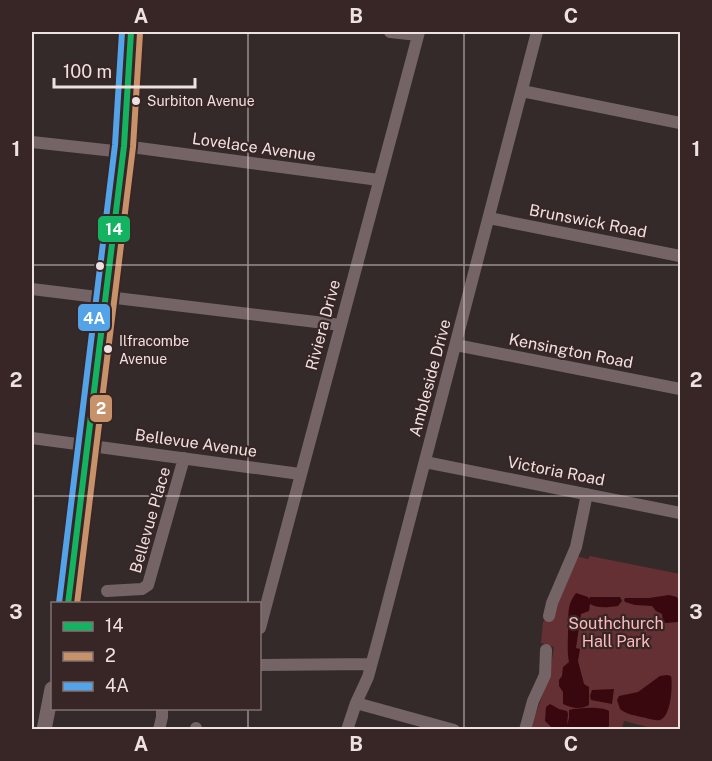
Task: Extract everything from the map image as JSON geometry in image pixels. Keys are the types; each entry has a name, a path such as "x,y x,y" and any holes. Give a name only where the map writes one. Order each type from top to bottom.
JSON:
{"main road":[{"path":"68,602 124,149 131,32"},
{"path":"44,729 51,694"}],"street":[{"path":"390,32 418,33"},
{"name":"Ambleside Drive","path":"347,729 372,664 537,32"},
{"name":"Riviera Drive","path":"261,624 418,33"},
{"path":"522,91 681,123"},
{"name":"Lovelace Avenue","path":"32,142 124,149 379,180"},
{"name":"Brunswick Road","path":"489,218 681,256"},
{"path":"32,289 341,326"},
{"name":"Kensington Road","path":"456,345 681,388"},
{"name":"Bellevue Avenue","path":"32,438 300,474"},
{"name":"Bellevue Place","path":"108,591 142,589 148,585 184,458"},
{"name":"Victoria Road","path":"425,462 681,513"},
{"path":"549,616 552,603 576,547 587,494"},
{"path":"525,729 533,701 545,675 546,650"},
{"path":"262,665 372,664"},
{"path":"356,703 454,729"},
{"path":"159,729 162,710"}],"green space":[{"name":"Southchurch Hall Park","path":"576,556 588,559 590,556 680,574 680,729 656,729 624,721 622,729 530,730 549,677 554,647 541,643 543,622 557,600"}],"shaded area":[{"path":"576,593 589,599 590,597 620,597 622,601 618,606 611,607 590,604 589,611 581,614 576,648 580,649 578,661 584,684 589,687 589,705 579,708 563,704 563,692 559,686 563,667 569,662 569,611"},
{"path":"669,595 678,599 680,619 678,622 663,622 662,614 652,606 635,605 624,600 625,598"},
{"path":"660,676 671,676 672,686 669,707 664,718 653,720 620,709 617,700 619,696 638,692"},
{"path":"614,689 612,704 591,700 592,690"},
{"path":"550,704 567,711 567,725 569,710 605,709 609,711 609,726 607,729 565,729 566,726 563,729 553,729 545,721 546,707"}],"transit line":[{"name":"4A","path":"59,602 115,145 122,32"},
{"name":"14","path":"68,602 124,146 131,32"},
{"name":"2","path":"77,602 133,147 140,33"}],"place":[{"name":"Surbiton Avenue","path":"136,101"},
{"name":"Ilfracombe Avenue","path":"108,349"}]}
